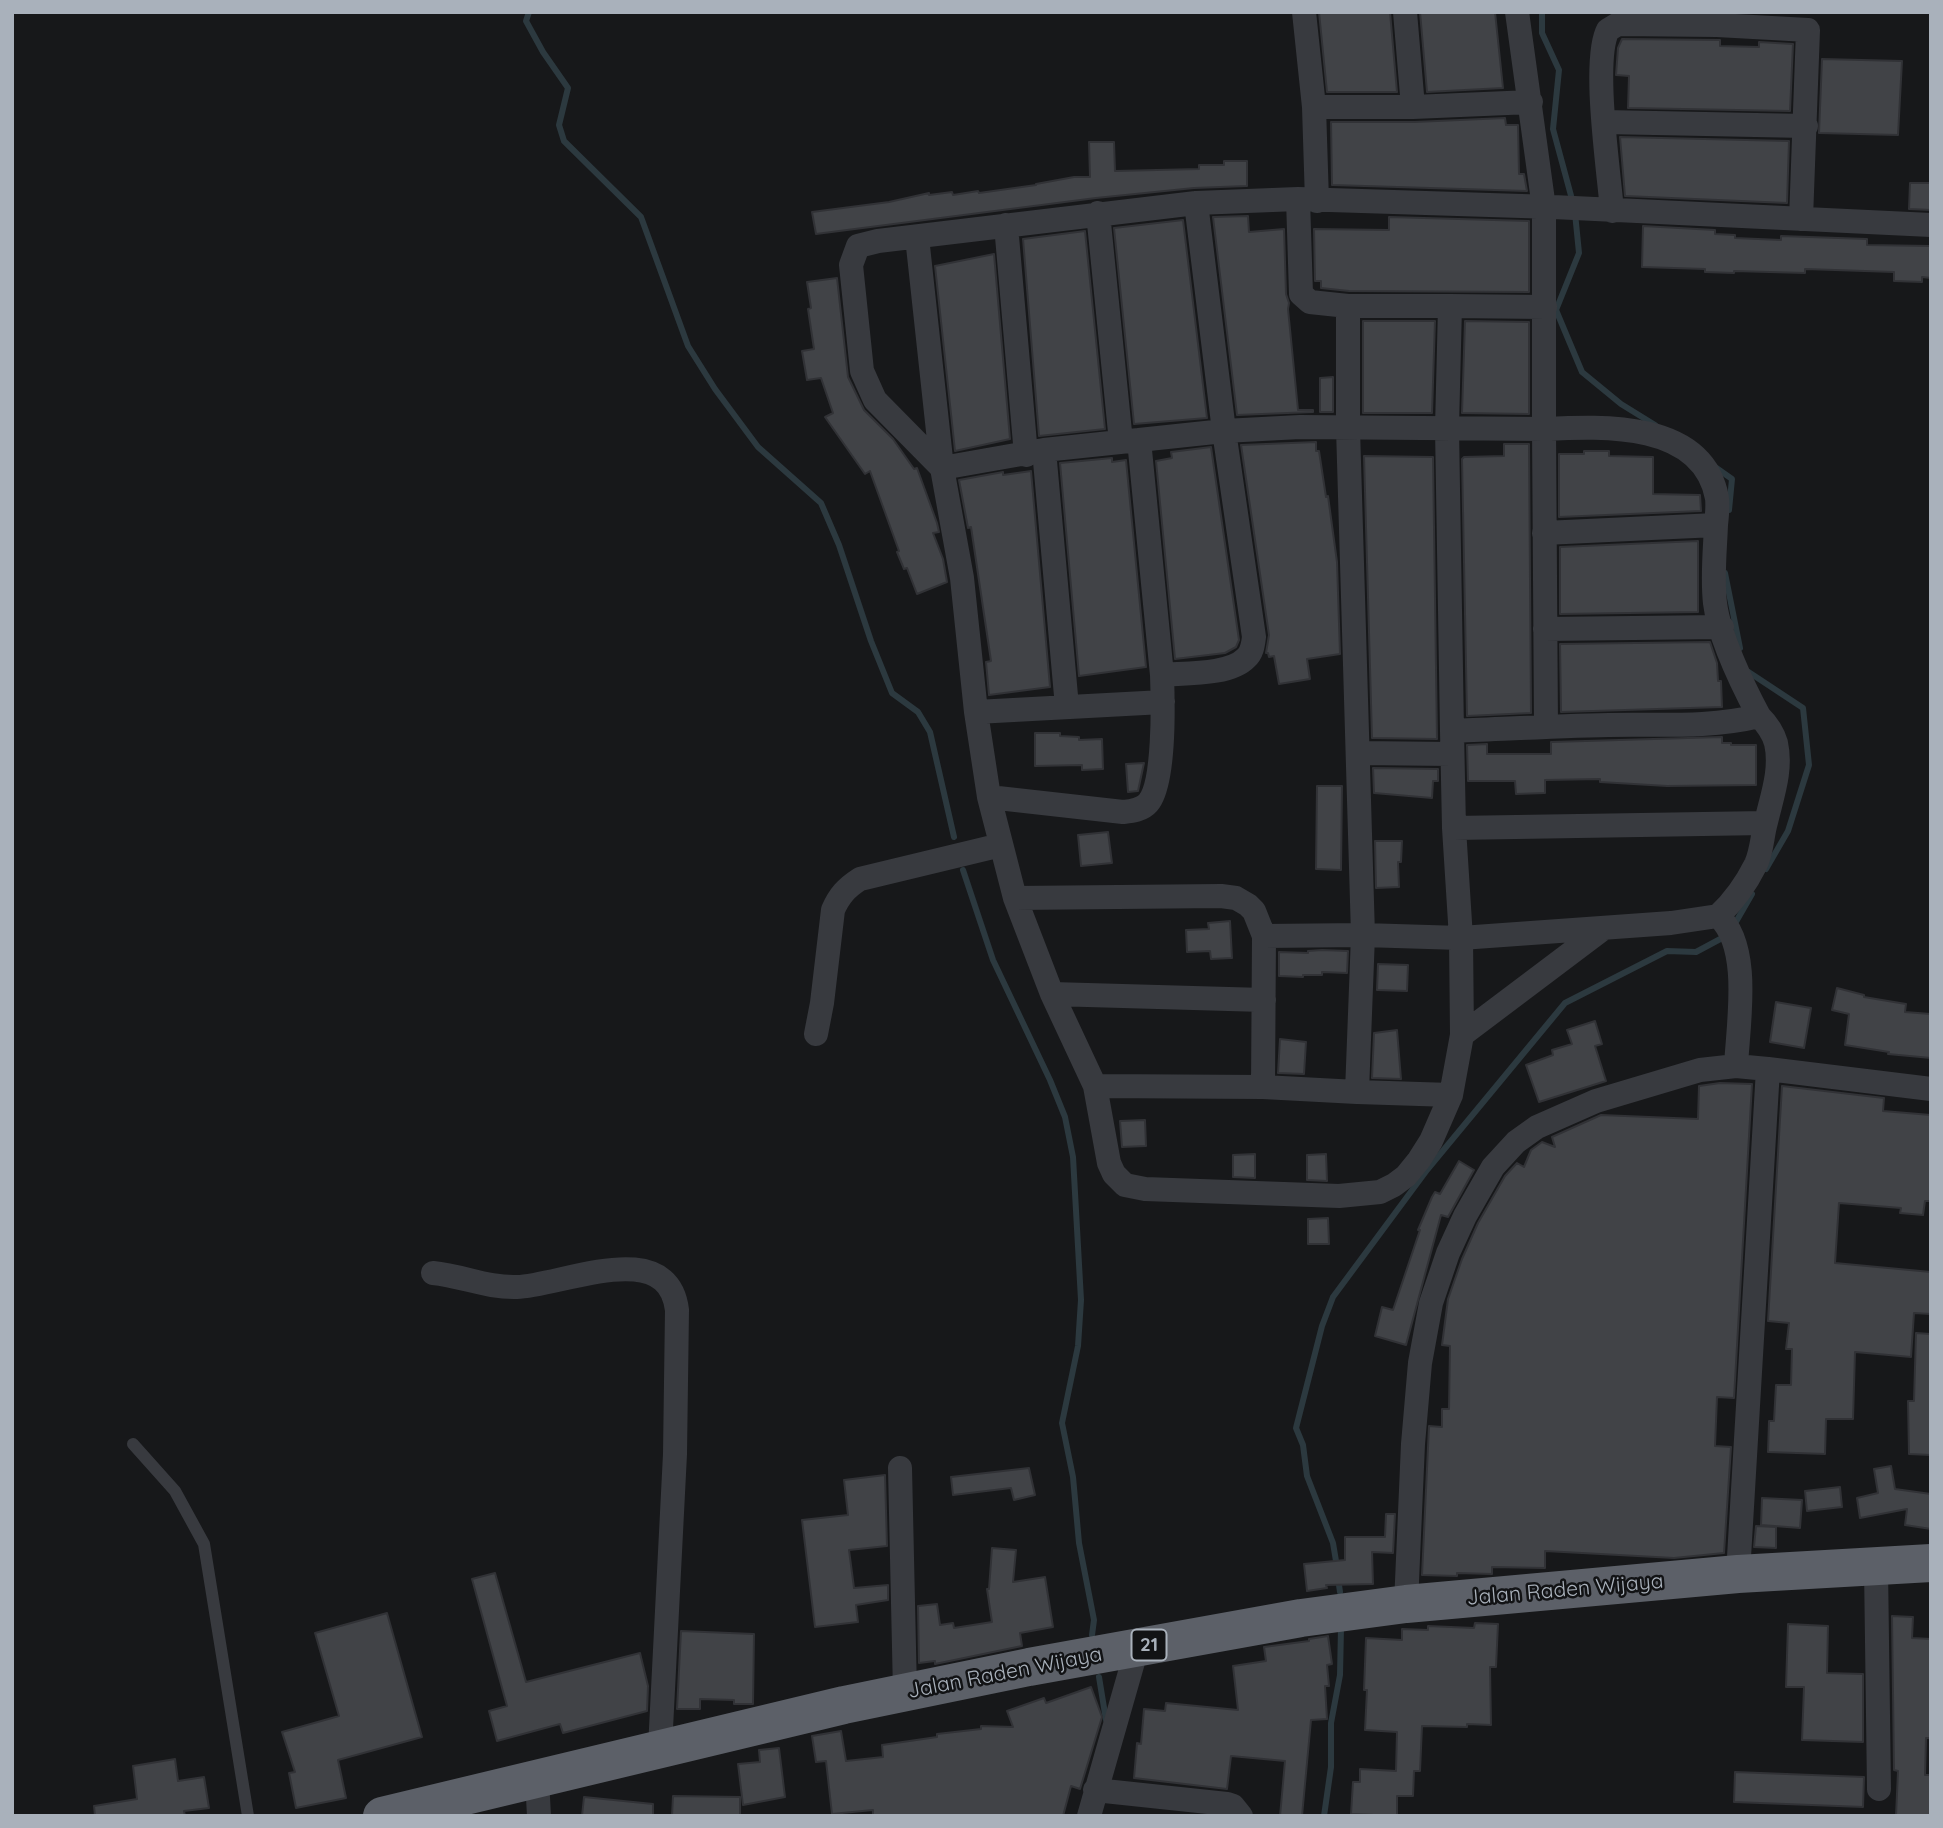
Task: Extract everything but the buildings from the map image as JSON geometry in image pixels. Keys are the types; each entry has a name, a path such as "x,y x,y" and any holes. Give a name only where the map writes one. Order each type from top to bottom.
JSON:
{"highway":[{"name":"Jalan Raden Wijaya","path":"382,1816 538,1797 660,1748 905,1692 1301,1618 1406,1604 1738,1574 1931,1563"}],"street":[{"path":"1304,12 1314,107 1301,294 1310,302 1348,306 1545,307"},
{"path":"1405,12 1413,107"},
{"path":"1517,12 1549,208 1544,429 1546,726"},
{"path":"1606,210 1601,50 1608,30 1618,18 1808,21 1801,219"},
{"path":"1314,107 1413,107 1531,102"},
{"path":"1604,122 1806,126"},
{"path":"942,468 875,400 862,371 850,265 858,246 878,241 1098,213 1196,203 1308,200 1931,225"},
{"path":"1163,675 1223,670 1236,666 1247,658 1252,650 1254,637 1224,431 1196,203"},
{"path":"989,797 1123,812 1147,805 1158,780 1163,675 1098,213"},
{"path":"1006,225 1067,708"},
{"path":"917,237 942,468 962,578 976,712 989,797 1000,845 1015,898 1052,994 1095,1086 1109,1163 1114,1174 1125,1185 1145,1189 1339,1196 1380,1192 1406,1176 1419,1160 1431,1141 1451,1095 1462,1035 1461,938 1451,743 1447,429 1450,306"},
{"path":"1348,306 1353,643 1359,753 1363,935 1357,1092"},
{"path":"942,468 1035,453 1224,431 1348,428 1617,429 1652,434 1693,455 1708,474 1717,500 1714,580 1715,605 1721,627 1759,716 1769,727 1775,740 1778,756 1776,778 1756,863 1738,895 1728,930 1740,974 1736,1066"},
{"path":"1544,533 1716,525"},
{"path":"1545,629 1721,627"},
{"path":"976,712 1163,702"},
{"path":"1359,753 1451,743 1546,726 1705,724 1759,716"},
{"path":"1454,828 1765,823"},
{"path":"816,1034 833,910 838,898 848,887 860,879 1000,845"},
{"path":"1015,898 1236,898 1248,905 1254,911 1264,936 1263,1087"},
{"path":"1264,936 1461,938 1671,923 1728,930"},
{"path":"1462,1035 1605,928"},
{"path":"1052,994 1264,1000"},
{"path":"1406,1604 1419,1377 1430,1303 1465,1216 1493,1167 1516,1142 1537,1127 1596,1101 1700,1070 1736,1066 1931,1089"},
{"path":"1738,1574 1768,1069"},
{"path":"1095,1086 1263,1087 1451,1095"},
{"path":"433,1273 453,1275 495,1288 522,1287 622,1269 657,1277 667,1284 674,1295 677,1310 675,1454 660,1748"},
{"path":"900,1468 905,1692"},
{"path":"1876,1567 1879,1789"},
{"path":"1088,1816 1137,1647"},
{"path":"1095,1790 1227,1804 1233,1806 1241,1816"}],"lane":[{"path":"133,1444 175,1491 204,1544 248,1816"}],"waterway":[{"path":"529,12 526,21 568,88 559,125 564,141 641,217 688,346 715,389 758,447 821,503 839,545 871,641 892,693 918,712 930,732 954,837"},
{"path":"1542,12 1542,33 1559,70 1553,129 1573,203"},
{"path":"1575,213 1579,253 1556,310 1582,372 1621,404 1655,425"},
{"path":"1715,467 1732,479 1729,510"},
{"path":"1725,573 1740,648"},
{"path":"1747,671 1803,708 1809,765 1788,831 1766,869"},
{"path":"963,870 993,960 1065,1117 1073,1157 1081,1300 1078,1346 1062,1423 1073,1477 1079,1543 1094,1620 1092,1635"},
{"path":"1733,927 1752,894"},
{"path":"1337,1567 1333,1543 1307,1476 1303,1445 1296,1428 1322,1326 1333,1297 1427,1170 1565,1003 1667,951 1696,952 1724,937"},
{"path":"1338,1578 1340,1592"},
{"path":"1324,1816 1331,1767 1331,1723 1340,1675 1341,1628"},
{"path":"1099,1677 1106,1720"}]}
